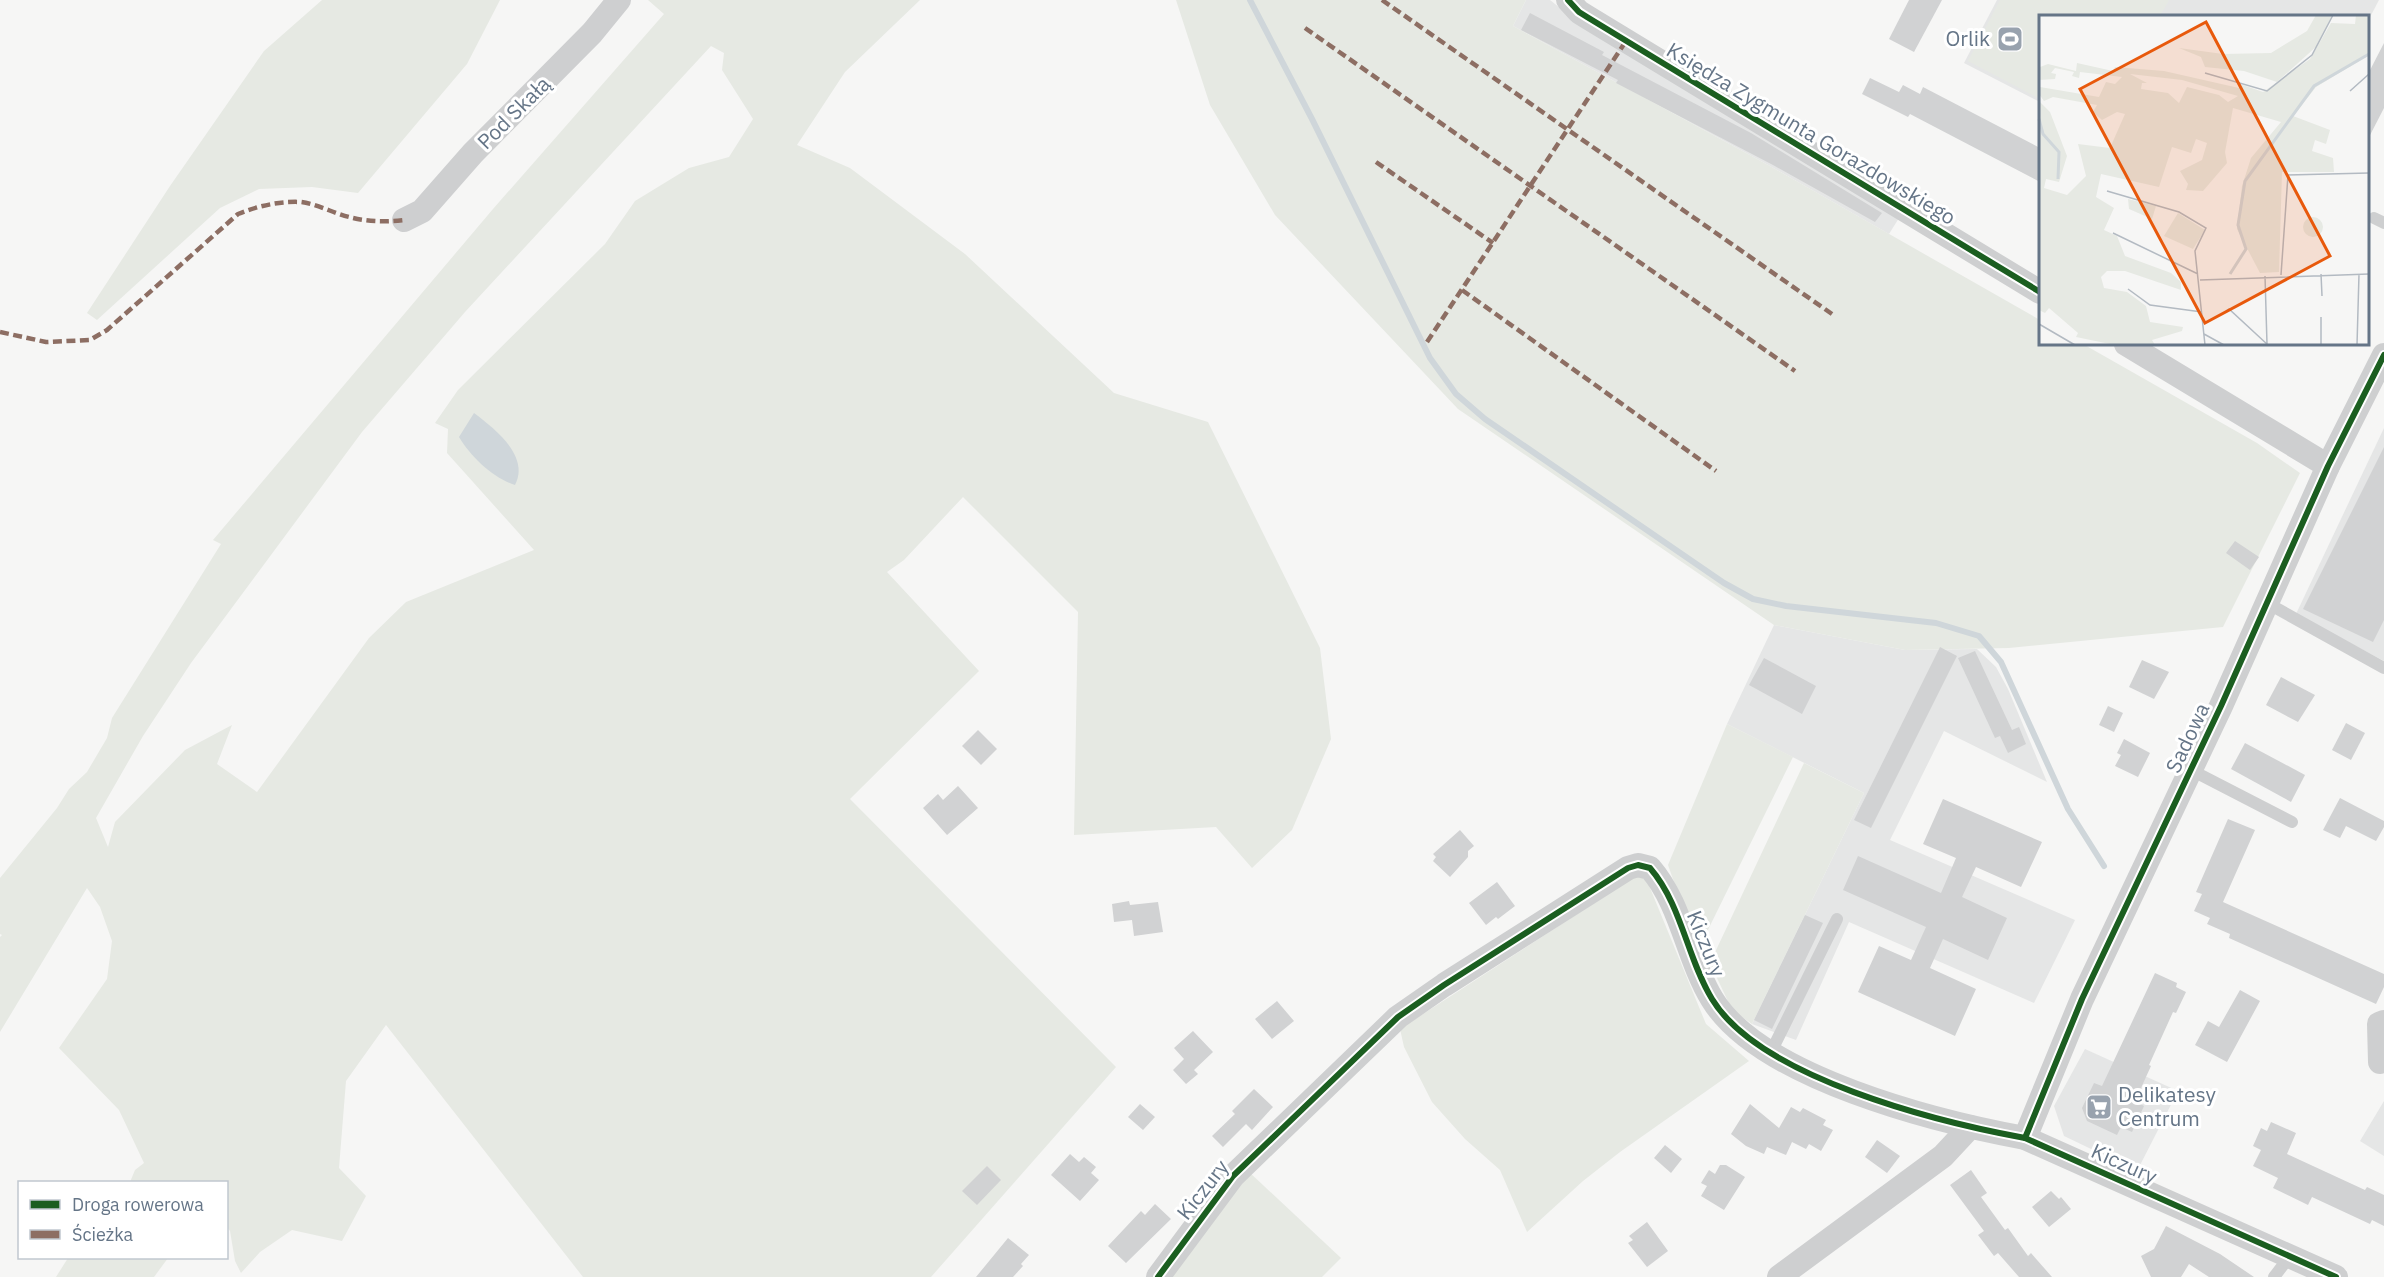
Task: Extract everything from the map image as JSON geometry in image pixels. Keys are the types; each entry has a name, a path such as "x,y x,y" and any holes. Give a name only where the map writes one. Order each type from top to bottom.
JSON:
{"street":[{"name":"Pod Skałą","path":"404,220 422,211 473,153 592,33 619,0"},
{"name":"Księdza Zygmunta Gorazdowskiego","path":"1568,0 1587,17 2039,291"},
{"path":"2128,345 2328,466"},
{"name":"Sadowa","path":"2025,1138 2082,999 2191,770 2328,466 2384,355"},
{"name":"Kiczury","path":"1158,1277 1233,1176 1398,1017 1444,985 1628,868 1638,865 1650,868 1659,879 1711,997 1721,1013 1735,1027 1771,1052 1814,1075 1859,1094 1970,1127 2025,1138 2336,1277"},
{"path":"2380,1062 2379,1024 2384,1022"},
{"path":"1779,1277 1943,1156 1970,1127"}],"lane":[{"path":"2267,603 2384,668"},
{"path":"2191,770 2292,822"},
{"path":"1771,1052 1837,919"},
{"path":"2274,1277 2290,1256"}],"shaded area":[{"path":"322,0 500,0 467,64 358,193 312,187 259,189 220,208 97,320 87,313 170,186 264,51"},
{"path":"648,0 920,0 845,72 797,145 850,168 965,254 1114,393 1208,422 1320,648 1331,739 1292,830 1252,868 1216,827 1074,835 1078,612 963,497 904,560 887,572 979,671 850,799 1116,1067 931,1277 583,1277 386,1025 346,1081 339,1168 366,1196 342,1241 292,1230 260,1252 241,1273 235,1261 228,1228 228,1181 130,1181 135,1170 144,1163 119,1110 59,1048 107,979 112,941 100,907 87,888 0,1032 0,937 2,935 0,934 0,878 57,808 69,789 87,772 107,738 112,718 221,544 213,540 493,209 664,14","holes":["711,46 724,53 722,70 753,119 729,157 689,168 635,201 605,244 458,390 435,423 448,429 447,453 534,550 406,602 369,638 257,792 217,764 232,725 185,750 115,822 108,847 96,818 143,736 191,663 362,432 465,312"]},
{"path":"1176,0 1526,0 1513,26 1770,166 2039,319 2039,345 2085,345 2257,443 2300,473 2223,627 2009,648 1905,650 1774,625 1458,409 1275,215 1210,105"},
{"path":"1526,0 1550,0 1565,12 1899,218 1889,234 1770,166 1513,26"},
{"name":"Orlik","path":"1997,0 2379,0 2369,19 2369,15 2039,15 2039,101 1964,63"},
{"name":"Orlik","path":"2000,0 2169,0 2161,15 2039,15 2039,98 1968,61"},
{"path":"474,413 500,435 514,454 518,464 515,485 483,466 459,437"},
{"path":"2384,428 2384,661 2296,614"},
{"path":"1774,625 1905,650 1977,649 1996,667 2008,689 2047,782 1944,731 1890,840 2075,920 2034,1003 1849,922 1796,1040 1752,1024 1864,793 1727,724"},
{"path":"1727,724 1793,757 1702,942 1693,936 1668,865"},
{"path":"1804,763 1864,793 1752,1024 1732,1010 1710,963"},
{"path":"1639,874 1648,883 1706,1024 1749,1061 1620,1152 1583,1181 1527,1232 1500,1170 1465,1139 1432,1102 1404,1047 1400,1029"},
{"path":"2085,1049 2178,1091 2137,1171 2064,1136 2054,1106"},
{"path":"2384,1101 2384,1156 2360,1141"},
{"path":"1248,1171 1341,1258 1322,1277 1170,1277"},
{"path":"67,1259 167,1259 154,1277 56,1277"}],"building":[{"path":"1909,0 1942,0 1914,52 1889,39"},
{"path":"1530,13 1604,52 1602,55 1751,133 1882,213 1875,222 1773,165 1616,83 1618,80 1521,30"},
{"path":"2384,43 2384,108 2369,137 2369,72"},
{"path":"1870,78 1899,92 1903,85 1920,94 1923,87 2039,147 2039,181 1910,114 1908,117 1862,94"},
{"path":"2384,447 2384,620 2373,642 2303,609"},
{"path":"2235,541 2259,557 2250,570 2226,553"},
{"path":"1940,647 1957,656 1871,828 1854,820"},
{"path":"1975,651 2012,730 2019,727 2026,744 2008,753 2000,736 1995,738 1958,658"},
{"path":"1764,658 1816,686 1802,714 1749,685"},
{"path":"2142,660 2169,672 2154,699 2129,687"},
{"path":"2281,677 2315,695 2298,722 2266,705"},
{"path":"2108,706 2123,713 2114,732 2099,725"},
{"path":"2346,723 2365,733 2351,760 2332,750"},
{"path":"978,730 997,749 981,765 962,746"},
{"path":"2124,739 2150,753 2138,777 2115,766 2121,755 2117,753"},
{"path":"2245,743 2305,775 2291,802 2231,769"},
{"path":"958,786 978,808 947,835 923,808 938,794 943,800"},
{"path":"2340,798 2384,821 2384,827 2376,841 2346,826 2340,838 2323,830"},
{"path":"1943,799 2042,842 2021,887 1976,867 1962,897 2007,918 1988,960 1943,939 1930,968 1976,989 1955,1036 1858,992 1879,946 1911,960 1926,927 1843,890 1858,856 1941,893 1956,858 1923,844"},
{"path":"2228,819 2255,830 2223,902 2384,974 2384,987 2376,1004 2229,938 2230,934 2207,924 2210,918 2194,911 2202,894 2196,892"},
{"path":"1460,830 1474,846 1468,851 1468,857 1450,877 1433,861 1436,857 1433,854"},
{"path":"1497,882 1515,906 1486,925 1469,903"},
{"path":"1129,901 1130,905 1158,902 1163,932 1134,936 1132,920 1114,922 1112,904"},
{"path":"1805,915 1823,923 1772,1029 1754,1020"},
{"path":"2155,973 2177,983 2176,987 2186,992 2176,1013 2173,1012 2135,1101 2144,1106 2132,1132 2121,1127 2117,1135 2087,1121 2082,1108 2094,1083 2102,1086"},
{"path":"2240,990 2260,1001 2227,1062 2195,1045 2208,1021 2219,1027"},
{"path":"1277,1001 1294,1021 1272,1039 1255,1019"},
{"path":"1193,1031 1213,1052 1194,1070 1198,1074 1186,1084 1173,1070 1184,1059 1174,1048"},
{"path":"1254,1089 1273,1107 1252,1130 1246,1124 1223,1147 1212,1136 1235,1114 1232,1111"},
{"path":"1140,1104 1155,1117 1143,1130 1128,1117"},
{"path":"1750,1104 1779,1128 1791,1107 1800,1112 1803,1108 1826,1120 1823,1125 1833,1130 1821,1151 1809,1144 1806,1149 1792,1142 1786,1155 1767,1147 1764,1154 1746,1146 1731,1134"},
{"path":"2271,1122 2296,1133 2287,1154 2365,1190 2367,1187 2384,1195 2384,1226 2372,1220 2370,1224 2312,1197 2308,1205 2273,1188 2278,1178 2253,1166 2261,1150 2253,1146 2261,1128 2267,1131"},
{"path":"1877,1140 1900,1156 1887,1173 1865,1157"},
{"path":"1665,1145 1682,1159 1671,1173 1654,1158"},
{"path":"1070,1154 1079,1162 1084,1157 1096,1167 1091,1173 1099,1180 1080,1201 1051,1175"},
{"path":"1720,1165 1726,1165 1745,1177 1724,1210 1701,1196 1707,1186 1701,1183 1709,1170 1715,1174"},
{"path":"987,1166 1001,1180 977,1205 962,1191"},
{"path":"1971,1170 1987,1193 1981,1197 2005,1230 2008,1228 2028,1256 2031,1253 2052,1277 2019,1277 1998,1253 1994,1256 1978,1235 1984,1231 1950,1185"},
{"path":"2051,1191 2059,1199 2061,1197 2071,1209 2049,1227 2032,1207"},
{"path":"1155,1204 1171,1219 1126,1263 1108,1246 1141,1211 1145,1215"},
{"path":"1647,1222 1668,1251 1647,1267 1628,1243 1633,1240 1629,1236"},
{"path":"2166,1226 2220,1254 2254,1277 2209,1277 2189,1264 2181,1277 2151,1277 2141,1256 2154,1249"},
{"path":"1008,1238 1029,1255 1021,1264 1023,1266 1013,1277 976,1277"}],"waterway":[{"path":"1250,0 1312,119 1430,358 1456,394 1485,419 1724,583 1753,599 1786,606 1936,623 1979,636 2001,662 2068,809 2104,866"}],"marked path":[{"path":"1382,0 1832,314"},
{"path":"1305,28 1795,371"},
{"path":"1427,342 1626,41"},
{"path":"1376,162 1493,243"},
{"path":"0,332 46,342 90,340 107,330 238,214 261,206 301,202 363,220 404,220"},
{"path":"1462,290 1716,471"}],"cycle path":[{"path":"1568,0 1587,17 2039,291"},
{"path":"2025,1138 2082,999 2221,706 2328,466 2384,355"},
{"path":"1158,1277 1233,1176 1398,1017 1444,985 1628,868 1638,865 1650,868 1670,898 1703,983 1712,999 1736,1027 1769,1052 1809,1073 1900,1108 1946,1121 2025,1138 2336,1277"}],"place":[{"name":"Orlik","path":"2010,39"},
{"name":"Delikatesy Centrum","path":"2099,1107"}]}
